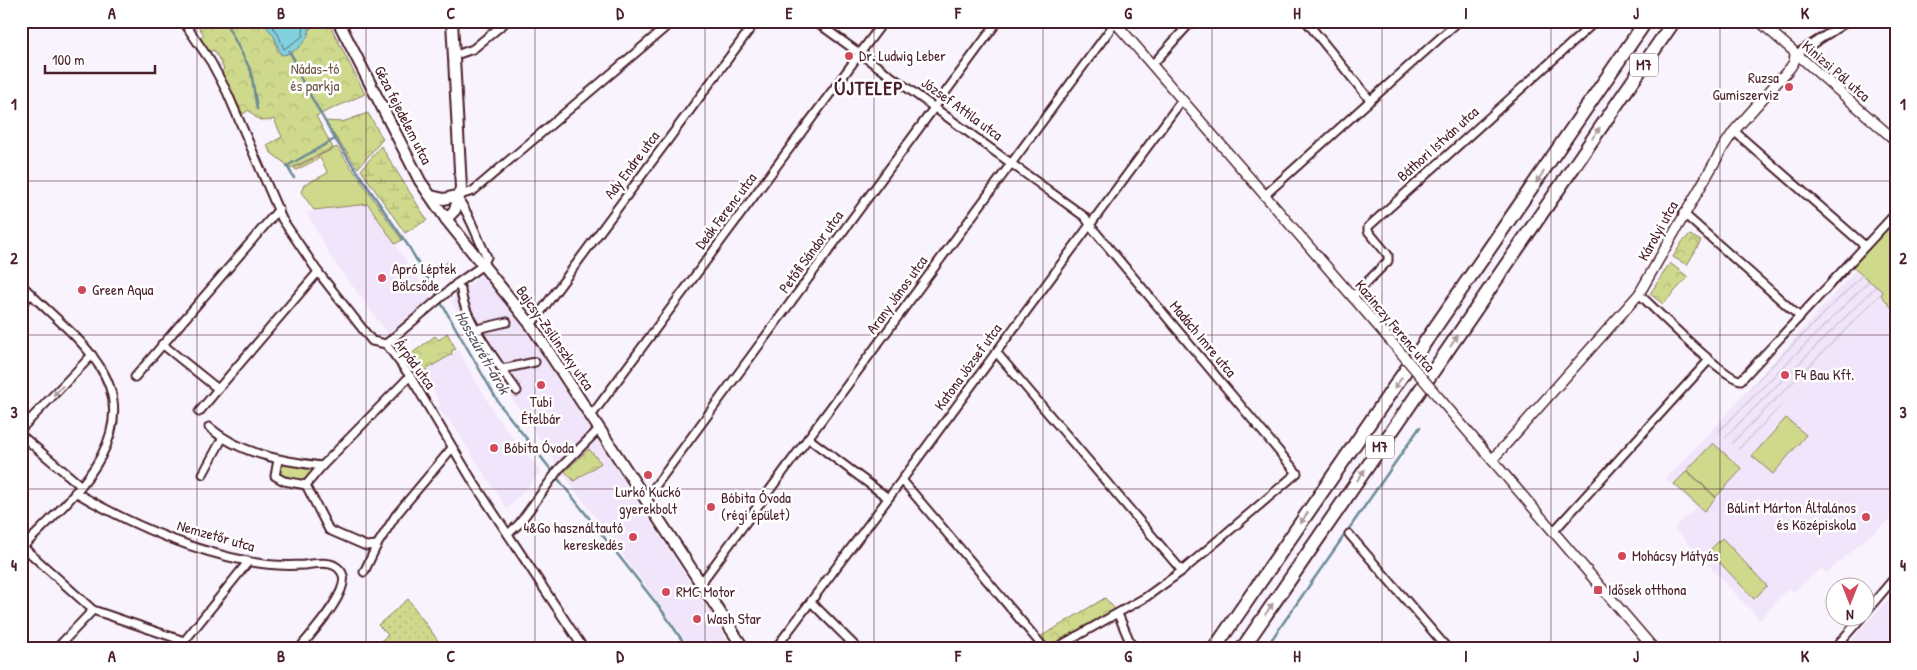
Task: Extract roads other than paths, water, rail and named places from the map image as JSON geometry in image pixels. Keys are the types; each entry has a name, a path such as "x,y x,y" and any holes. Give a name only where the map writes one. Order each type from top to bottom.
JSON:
{"highway":[{"path":"1568,137 1590,95 1638,21"},
{"name":"M7","path":"1214,649 1646,21"},
{"name":"M7","path":"1242,649 1674,21"}],"main road":[{"path":"446,218 455,210 460,198 452,21"},
{"name":"Géza fejedelem utca","path":"342,23 420,181 446,218"},
{"path":"430,196 444,199 460,198"},
{"name":"Bajcsy-Zsilinszky utca","path":"446,218 530,325 744,649"}],"street":[{"name":"Árpád utca","path":"183,21 211,62 282,218 318,272 372,340 386,344 410,376 452,448 584,649"},
{"path":"453,56 473,49 507,21"},
{"path":"386,344 456,284 483,265 487,256 476,236 460,198 473,191 673,21"},
{"name":"Ady Endre utca","path":"530,325 756,21"},
{"name":"József Attila utca","path":"815,21 1012,161 1085,217 1089,223"},
{"name":"Deák Ferenc utca","path":"591,416 884,21"},
{"name":"Petőfi Sándor utca","path":"644,498 657,484 998,21"},
{"path":"1152,65 1192,21"},
{"path":"1306,21 1370,100"},
{"path":"1265,195 1459,21"},
{"name":"Báthori István utca","path":"1352,296 1388,261 1388,255 1368,231 1368,226 1596,21"},
{"name":"Kinizsi Pál utca","path":"1759,21 1896,141"},
{"path":"1795,54 1848,21"},
{"name":"Kazinczy Ferenc utca","path":"1114,22 1396,347 1654,649"},
{"name":"Arany János utca","path":"700,583 1114,22"},
{"name":"Károlyi utca","path":"1492,460 1639,294 1683,213 1734,130 1787,72 1794,62 1795,54"},
{"name":"Katona József utca","path":"776,649 1089,223 1182,100"},
{"path":"1734,130 1865,246"},
{"path":"135,377 279,209"},
{"path":"1683,213 1800,317"},
{"path":"1639,294 1709,360 1732,378 1738,380 1745,378 1896,213"},
{"name":"Madách Imre utca","path":"1089,223 1297,472 1182,571"},
{"path":"199,412 318,272"},
{"path":"21,284 92,355 104,372 111,393 114,417 110,437 101,458 81,486 22,548 93,610 184,642"},
{"path":"456,284 461,289 461,300 477,329 516,391"},
{"path":"21,304 31,294"},
{"path":"477,329 508,322"},
{"path":"162,344 218,389"},
{"path":"996,352 1182,571 1118,614 1054,649"},
{"path":"21,429 92,355"},
{"path":"1553,532 1709,360"},
{"path":"502,369 535,362"},
{"path":"306,485 322,466 410,376"},
{"path":"209,427 222,439 278,460 322,466"},
{"path":"508,534 519,524 559,469 599,429"},
{"path":"21,435 81,486"},
{"path":"808,438 888,498"},
{"path":"202,474 222,439"},
{"path":"364,572 377,545 396,515 452,448"},
{"path":"278,460 274,472 277,478 306,485 329,530 366,546 377,545"},
{"path":"902,480 1044,649"},
{"name":"Nemzetőr utca","path":"75,492 101,508 150,531 248,562 332,565 343,575 343,586 338,598 299,649"},
{"path":"1349,534 1448,649"},
{"path":"178,649 248,562"},
{"path":"1874,602 1896,576"},
{"path":"811,602 858,649"},
{"path":"56,649 93,610"},
{"path":"1118,614 1133,649"},
{"path":"1834,649 1852,628"}],"water":[{"path":"262,21 309,21 309,33 302,44 293,52 281,55 274,36"}],"waterway":[{"path":"225,21 251,71 257,109"},
{"name":"Hosszúréti-árok","path":"289,51 298,66 300,77 335,139 409,247 500,405 663,612 688,649"},
{"path":"294,178 287,166 335,139"},
{"path":"427,278 449,262"},
{"path":"1265,649 1420,427"},
{"path":"746,641 752,649"}],"place":[{"name":"Dr. Ludwig Leber","path":"849,56"},
{"name":"Ruzsa Gumiszerviz","path":"1789,87"},
{"name":"Apró Léptek Bölcsőde","path":"382,278"},
{"name":"Green Aqua","path":"82,290"},
{"name":"F4 Bau Kft.","path":"1785,375"},
{"name":"Tubi Ételbár","path":"541,385"},
{"name":"Bóbita Óvoda","path":"494,448"},
{"name":"Lurkó Kuckó gyerekbolt","path":"648,475"},
{"name":"Bóbita Óvoda (régi épület)","path":"711,507"},
{"name":"Bálint Márton Általános és Középiskola","path":"1866,517"},
{"name":"4&Go használtautó kereskedés","path":"633,537"},
{"name":"Mohácsy Mátyás","path":"1622,556"},
{"name":"Idősek otthona","path":"1598,590"},
{"name":"RMC Motor","path":"666,592"},
{"name":"Wash Star","path":"697,619"}],"district":[{"name":"ÚJTELEP","path":"869,88"}],"park label":[{"name":"Nádas-tó és parkja","path":"315,78"}]}
